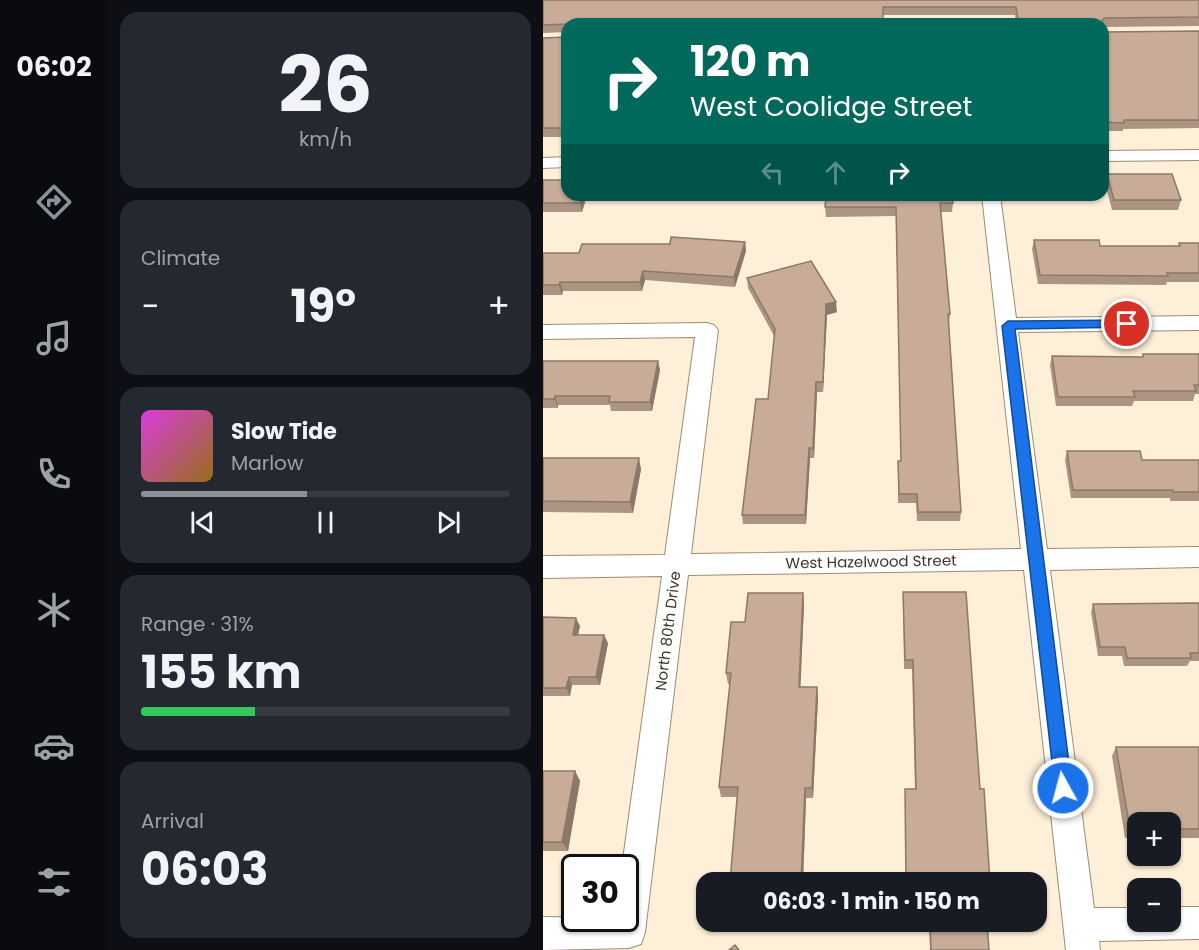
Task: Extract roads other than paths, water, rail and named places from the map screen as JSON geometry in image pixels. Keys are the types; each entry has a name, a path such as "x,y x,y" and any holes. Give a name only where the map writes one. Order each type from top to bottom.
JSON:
{"street":[{"path":"1109,156 1199,154"},
{"path":"543,163 561,162"},
{"path":"992,201 1082,938 1199,923"},
{"path":"1008,326 1199,323"},
{"name":"North 80th Drive","path":"543,332 707,330 629,932 543,934"},
{"name":"West Hazelwood Street","path":"543,567 1199,557"}]}
